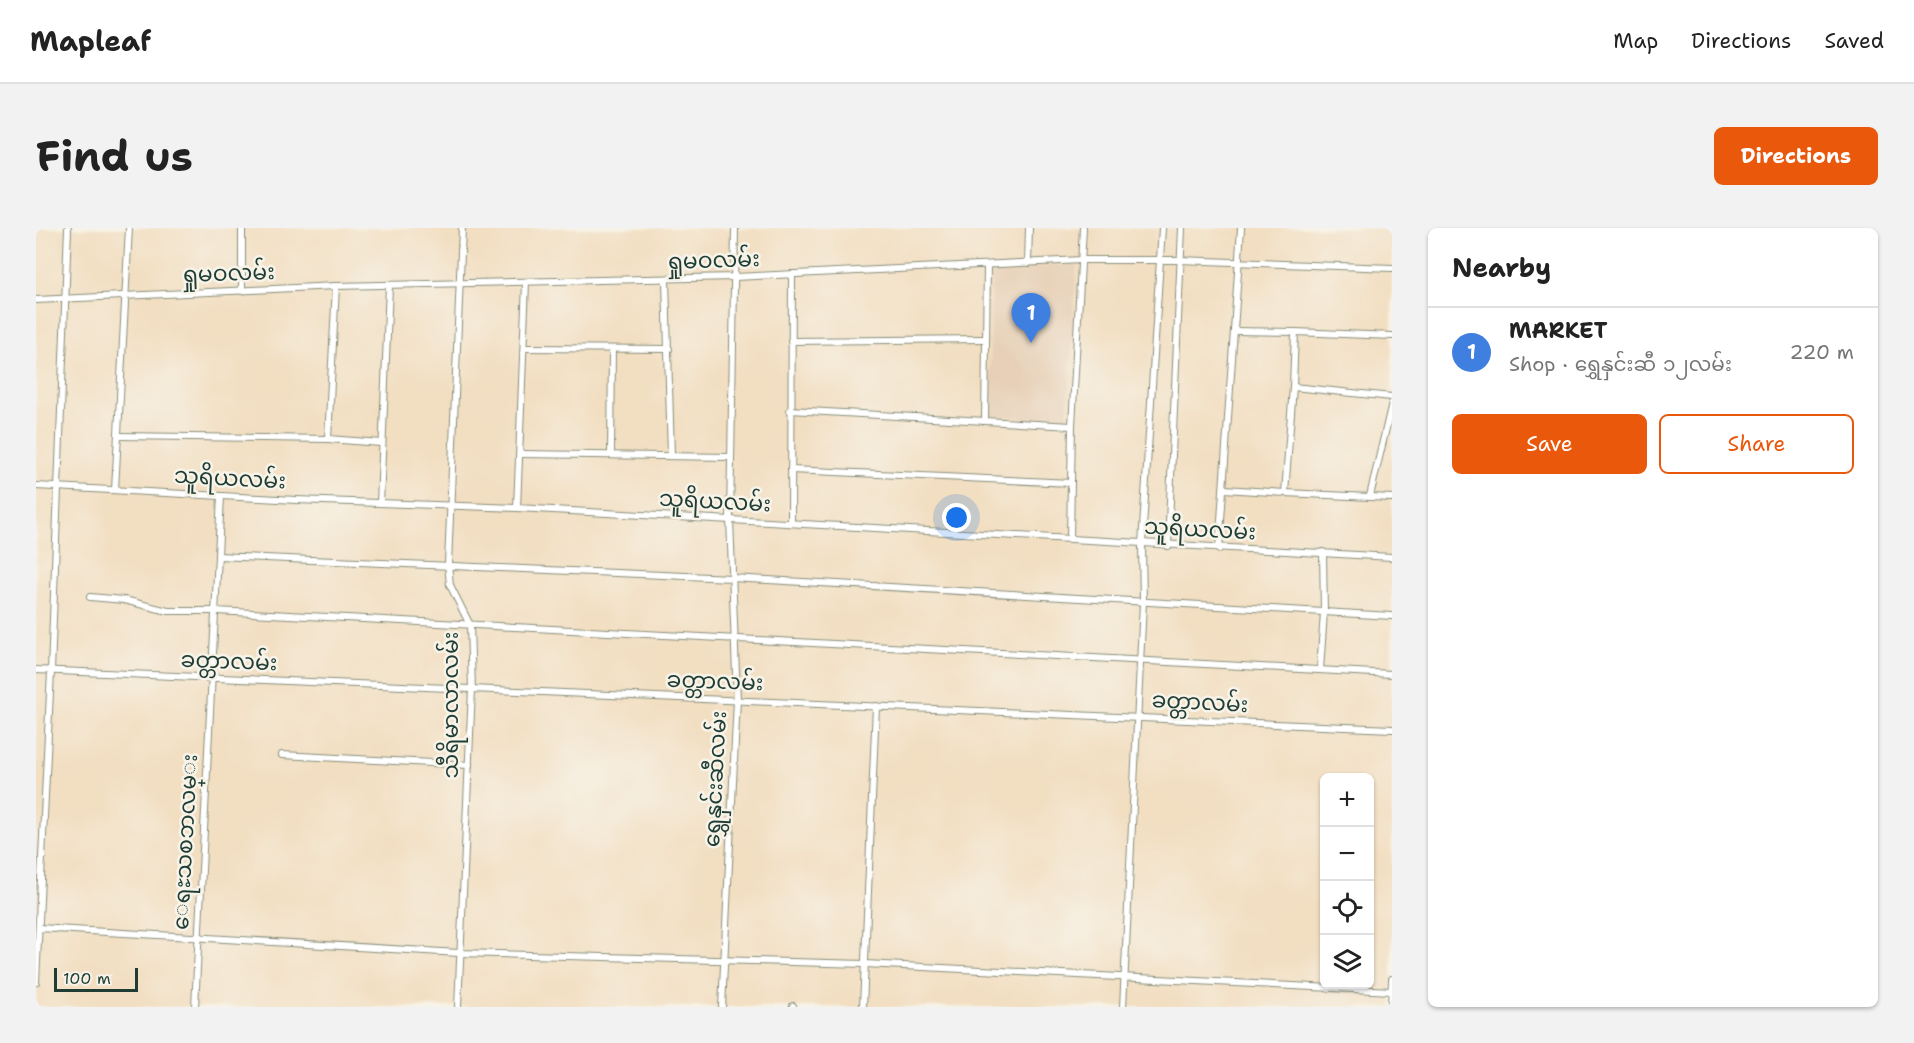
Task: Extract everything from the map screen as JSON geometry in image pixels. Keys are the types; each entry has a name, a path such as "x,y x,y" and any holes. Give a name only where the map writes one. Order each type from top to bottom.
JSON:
{"street":[{"path":"36,982 68,228"},
{"path":"115,490 129,228"},
{"path":"242,228 242,291"},
{"name":"သီရိမာလာလမ်း","path":"458,1007 472,689 470,625 450,585 448,564 462,228"},
{"name":"ရွှေနှင်းဆီလမ်း","path":"722,1007 737,700 730,519 735,228"},
{"path":"1028,263 1029,228"},
{"path":"1070,538 1072,426 1083,228"},
{"path":"1123,1007 1143,603 1142,544 1162,228"},
{"path":"1168,546 1182,228"},
{"path":"1219,549 1241,228"},
{"name":"ရှုမဝလမ်း","path":"36,300 336,286 666,280 1082,260 1179,260 1392,268"},
{"path":"985,421 987,265"},
{"path":"791,523 792,274"},
{"path":"666,280 671,456"},
{"path":"517,508 525,348 525,282"},
{"path":"328,439 336,286"},
{"path":"380,504 389,286"},
{"path":"1235,331 1392,336"},
{"path":"1285,493 1295,332"},
{"path":"791,341 986,339"},
{"path":"525,348 669,349"},
{"path":"612,349 612,455"},
{"path":"1293,387 1392,397"},
{"path":"1370,496 1392,403"},
{"path":"790,410 1072,426"},
{"path":"118,436 328,439 381,443"},
{"path":"521,454 731,457"},
{"path":"791,470 1071,483"},
{"name":"သူရိယလမ်း","path":"36,486 730,519 1070,538 1219,549 1323,552 1392,557"},
{"path":"1224,489 1392,498"},
{"name":"ေရႊသစၥာလမ္း","path":"195,1007 221,496"},
{"path":"1320,670 1324,612 1323,552"},
{"path":"218,555 732,578 1392,616"},
{"path":"90,597 124,600 159,609 1392,674"},
{"name":"ခတ္တာလမ်း","path":"36,670 1392,729"},
{"path":"863,1007 876,706"},
{"path":"282,755 468,765"},
{"path":"39,928 459,953 865,964 1392,991"},
{"path":"1391,1007 1392,979"}],"shaded area":[{"path":"1077,264 1067,421 989,416 991,269"}],"place":[{"name":"MARKET","path":"1031,343"}]}
